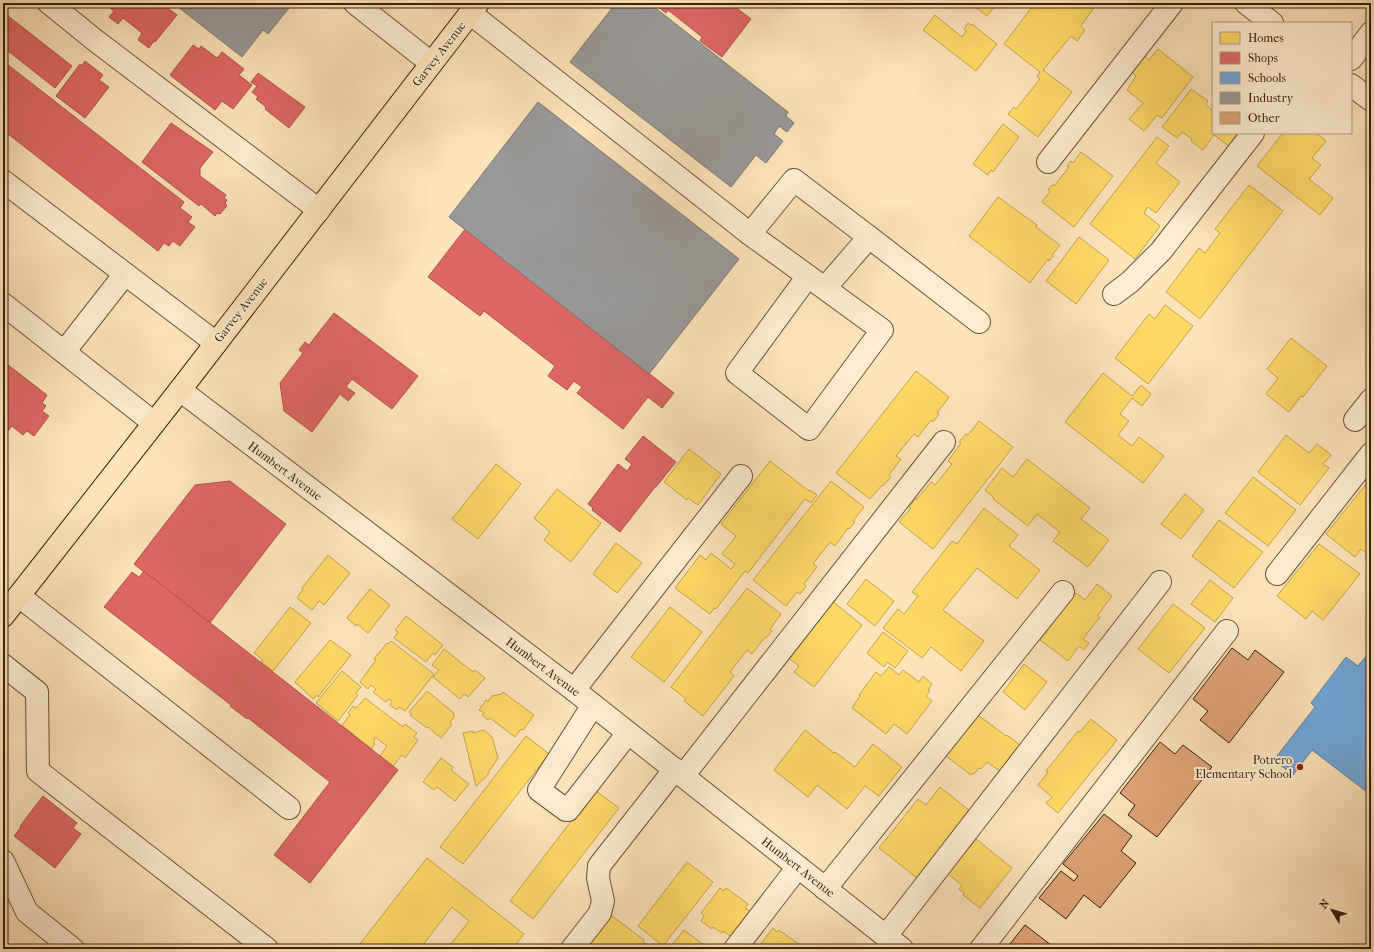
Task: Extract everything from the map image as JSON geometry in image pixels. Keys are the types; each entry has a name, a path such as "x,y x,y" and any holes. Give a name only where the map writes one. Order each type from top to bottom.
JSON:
{"main road":[{"name":"Garvey Avenue","path":"3,616 180,390 474,8"}],"street":[{"path":"49,3 96,41 319,210"},
{"path":"355,3 431,63"},
{"path":"1048,162 1172,3"},
{"path":"1246,3 1271,22"},
{"path":"474,8 750,234 816,282 882,330 809,429 737,373 816,282 870,237"},
{"path":"1352,58 1371,34"},
{"path":"1352,86 1371,100"},
{"path":"1114,294 1130,282 1161,251 1252,134"},
{"path":"750,234 794,180 979,322"},
{"path":"3,181 216,343"},
{"path":"64,352 125,274"},
{"path":"3,304 154,423"},
{"name":"Humbert Avenue","path":"180,390 574,690 894,943"},
{"path":"1355,420 1371,400"},
{"path":"572,949 600,913 603,901 598,878 598,866 679,773 944,442"},
{"path":"1277,574 1371,454"},
{"path":"574,690 741,476"},
{"path":"894,943 1160,582"},
{"path":"825,889 1063,592"},
{"path":"19,596 289,808"},
{"path":"981,949 1227,631"},
{"path":"3,665 38,692 38,771 267,949"},
{"path":"593,705 539,790 568,810 628,733"},
{"path":"3,861 27,912 73,949"},
{"path":"735,949 798,867"}],"building: Homes":[{"path":"970,3 997,3 987,16"},
{"path":"1035,3 1095,3 1095,6 1081,26 1085,30 1077,41 1071,36 1043,70 1072,92 1038,137 1008,114 1014,107 1016,109 1040,79 1037,76 1040,72 1004,44"},
{"path":"935,15 962,37 966,31 964,29 968,23 971,25 972,24 997,44 976,71 923,30"},
{"path":"1158,49 1193,77 1162,118 1157,115 1144,131 1129,119 1143,103 1127,90 1136,76 1130,70 1143,54 1149,60"},
{"path":"1191,89 1208,101 1206,105 1212,110 1212,134 1244,134 1233,149 1214,135 1203,150 1182,132 1177,138 1162,127"},
{"path":"1003,124 1019,137 993,172 991,170 988,175 973,164"},
{"path":"1282,134 1317,134 1326,141 1312,158 1321,165 1309,179 1333,198 1320,215 1257,166"},
{"path":"1157,137 1169,146 1156,163 1180,182 1156,213 1148,207 1144,213 1160,226 1135,259 1090,224"},
{"path":"1081,152 1113,176 1074,227 1042,202 1050,191 1048,190 1052,185 1054,186 1069,167 1067,166 1071,161 1073,163"},
{"path":"1249,185 1283,211 1200,319 1166,292 1199,248 1205,253 1220,233 1215,229"},
{"path":"998,197 1037,225 1036,227 1060,245 1052,255 1053,256 1049,261 1048,259 1030,283 969,236"},
{"path":"1079,237 1109,260 1076,304 1046,281"},
{"path":"1165,305 1193,326 1148,384 1115,358 1149,314 1155,319"},
{"path":"1291,338 1327,366 1303,397 1301,396 1289,412 1266,394 1278,378 1267,369"},
{"path":"916,371 949,397 937,413 939,414 933,422 931,420 918,437 914,434 896,456 901,459 889,475 891,477 870,499 836,473"},
{"path":"1103,373 1132,396 1141,385 1151,394 1142,406 1132,398 1120,414 1129,421 1118,435 1132,446 1139,437 1164,456 1143,483 1065,422"},
{"path":"979,421 1013,447 933,549 899,522 911,508 909,507 916,498 917,499 931,482 935,485 952,464 948,461 961,443 959,442 966,434 968,435"},
{"path":"1286,435 1309,453 1317,444 1331,455 1323,464 1329,468 1300,505 1258,472"},
{"path":"689,449 721,474 698,505 688,498 687,500 664,482"},
{"path":"1027,459 1090,508 1081,519 1109,540 1088,567 1053,541 1060,532 1037,514 1028,526 993,499 994,498 985,490 1002,468 1013,477"},
{"path":"770,461 809,491 810,490 817,495 811,503 805,499 748,573 745,571 716,609 714,608 710,614 675,588 700,555 706,560 711,553 731,569 735,564 722,554 736,536 721,524"},
{"path":"496,464 521,484 478,539 452,519"},
{"path":"1253,477 1296,510 1268,546 1225,513"},
{"path":"831,481 864,507 853,521 855,522 849,529 848,528 835,546 830,542 813,564 817,567 804,584 806,586 800,594 797,592 786,606 753,580"},
{"path":"1367,483 1371,486 1371,557 1361,549 1355,557 1326,534"},
{"path":"557,489 601,523 571,562 544,540 550,532 534,518"},
{"path":"1185,494 1204,510 1181,539 1161,524"},
{"path":"984,508 1018,535 1009,546 1040,570 1017,599 977,568 943,610 984,641 961,671 931,647 922,658 883,628 898,609 904,614 918,596 912,592 952,541 957,544"},
{"path":"1219,520 1263,552 1234,588 1192,556"},
{"path":"616,543 642,563 617,593 593,574"},
{"path":"1319,544 1360,574 1323,620 1312,611 1306,619 1277,596"},
{"path":"328,555 350,573 324,605 319,601 312,610 297,598 303,589 302,588"},
{"path":"866,579 894,601 875,626 847,604"},
{"path":"1210,580 1233,598 1215,622 1191,604"},
{"path":"1097,584 1112,596 1098,615 1100,617 1083,639 1089,643 1084,650 1079,646 1068,661 1040,640 1076,593 1085,600"},
{"path":"747,588 781,614 770,629 772,631 766,638 765,637 752,654 747,650 730,672 734,676 703,716 684,701 686,699 671,687"},
{"path":"370,589 390,605 368,633 357,624 356,626 347,618"},
{"path":"831,600 862,625 814,687 794,672 799,666 787,657"},
{"path":"1173,604 1205,628 1169,673 1138,649"},
{"path":"290,607 311,623 273,671 261,662 263,660 254,653"},
{"path":"670,607 702,632 664,682 631,657"},
{"path":"406,616 443,645 435,655 433,653 426,662 394,638 398,632 395,630"},
{"path":"883,632 908,651 895,668 887,662 884,667 867,653"},
{"path":"330,640 351,655 318,697 317,695 313,699 295,682"},
{"path":"391,641 434,674 405,711 399,707 397,710 390,705 392,701 389,699 386,702 373,692 376,689 371,685 368,689 360,682 376,660 374,659 387,643 388,644"},
{"path":"444,649 473,672 475,670 485,678 468,697 464,694 460,699 433,677 439,670 432,665"},
{"path":"1024,664 1047,682 1025,710 1003,692"},
{"path":"889,667 899,675 903,670 919,682 923,676 932,684 928,690 930,691 926,696 932,701 907,734 894,724 886,734 852,708 860,696 859,695 876,672 881,676"},
{"path":"342,671 361,687 356,693 358,695 338,721 316,703"},
{"path":"427,691 454,713 453,714 455,716 450,722 452,724 441,738 410,715 412,714 409,712"},
{"path":"503,692 534,715 523,730 521,729 515,737 490,718 488,720 482,715 484,713 479,710 486,700 488,701 492,696 502,694"},
{"path":"365,698 403,727 405,724 417,733 414,737 418,740 405,758 402,755 393,766 380,756 387,746 375,737 373,742 375,744 371,749 342,725 350,715 348,713 353,706 356,708"},
{"path":"978,715 1021,746 1001,772 987,762 981,769 979,768 974,774 973,773 971,775 946,756"},
{"path":"1091,719 1117,740 1058,813 1046,803 1052,797 1038,785 1048,772 1046,771 1078,731 1080,732"},
{"path":"484,730 492,737 498,758 488,775 476,786 463,733 473,731 473,733"},
{"path":"805,730 834,753 835,752 855,767 873,744 902,767 879,796 865,786 847,809 817,785 808,797 774,770"},
{"path":"526,736 549,754 463,864 440,847"},
{"path":"441,758 453,767 451,770 469,784 455,801 437,787 434,790 423,782"},
{"path":"940,787 970,811 917,878 879,848 918,799 926,805"},
{"path":"595,790 619,808 533,919 510,901"},
{"path":"976,839 1012,868 980,908 963,895 964,893 959,889 962,885 948,874"},
{"path":"427,858 524,934 512,949 447,949 469,921 452,907 420,949 356,949"},
{"path":"687,862 713,882 663,946 638,926"},
{"path":"720,888 724,891 726,888 748,904 745,908 750,911 730,936 713,927 712,929 701,921 704,916 701,913"},
{"path":"611,915 644,940 643,942 652,949 585,949"},
{"path":"773,928 777,932 779,930 800,945 797,948 799,949 757,949"},
{"path":"684,930 709,949 669,949"}],"building: Shops":[{"path":"115,3 161,3 177,15 149,48 138,40 142,33 123,18 118,24 109,17 114,11 111,9"},
{"path":"653,3 730,3 751,19 722,57 700,41 702,37 668,10 666,13"},
{"path":"3,12 72,66 55,88 3,47"},
{"path":"193,45 199,49 201,46 217,58 222,52 244,69 239,75 252,85 233,109 222,101 215,110 170,75"},
{"path":"3,61 184,202 180,208 192,217 188,222 195,227 180,246 173,241 169,246 164,243 158,251 3,130"},
{"path":"85,61 103,75 99,80 109,87 85,118 56,96 80,64 82,66"},
{"path":"258,73 305,107 289,128 265,109 266,107 256,99 258,97 252,92 257,86 251,82"},
{"path":"171,123 213,152 200,168 200,176 226,195 224,198 227,200 225,203 227,206 220,214 217,213 215,216 201,204 199,206 142,162"},
{"path":"465,229 674,393 662,408 648,397 623,429 577,393 582,387 574,381 567,390 548,376 555,366 484,311 480,316 428,277"},
{"path":"334,313 418,376 392,409 352,379 346,387 355,393 348,401 340,394 312,432 284,411 280,383 303,353 299,350 305,342 309,345"},
{"path":"3,361 47,395 42,403 46,406 42,411 49,416 34,436 27,431 23,435 12,426 7,432 3,429"},
{"path":"643,436 676,462 620,532 592,510 593,508 588,504 618,464 627,471 632,464 625,459"},
{"path":"230,481 286,524 209,624 134,564 195,485"},
{"path":"144,571 398,770 310,883 274,855 330,782 104,607 132,572 139,577"},
{"path":"43,796 77,823 73,828 81,834 55,868 14,836"}],"building: Schools":[{"path":"1371,650 1371,795 1312,750 1293,775 1274,760 1315,707 1311,703 1346,657 1358,666"}],"building: Industry":[{"path":"173,3 284,3 283,4 289,8 268,34 263,30 242,57"},
{"path":"616,3 649,3 788,112 786,116 794,123 787,132 779,126 774,134 783,141 766,163 756,155 731,187 570,62"},
{"path":"538,102 739,259 649,374 449,217"}],"building: Other":[{"path":"1232,648 1248,660 1255,650 1284,672 1229,743 1200,720 1208,711 1193,699"},
{"path":"1160,742 1175,754 1183,745 1212,767 1157,837 1128,815 1135,805 1120,793"},
{"path":"1104,814 1132,836 1121,851 1136,863 1100,908 1084,895 1066,919 1039,898 1061,871 1074,881 1078,876 1063,864"},
{"path":"1025,925 1056,949 1006,949"}],"place":[{"name":"Potrero Elementary School","path":"1300,767"}]}
